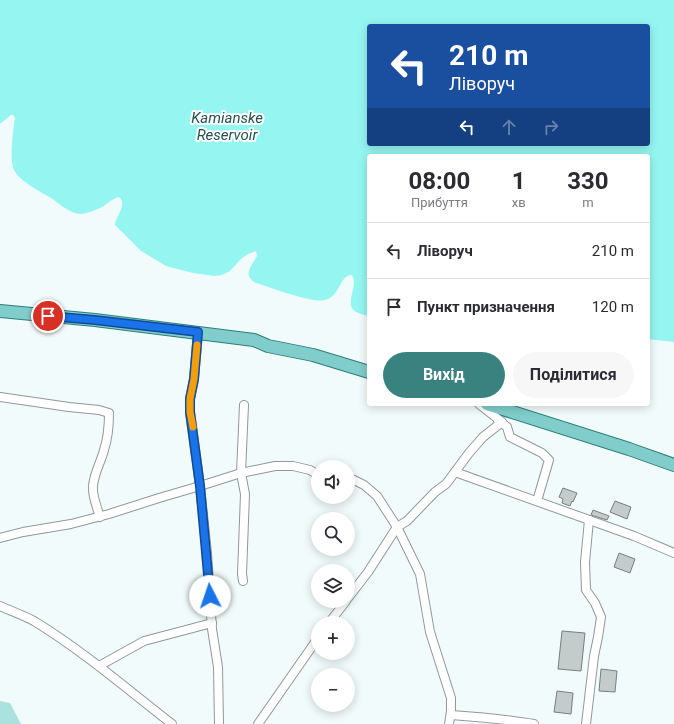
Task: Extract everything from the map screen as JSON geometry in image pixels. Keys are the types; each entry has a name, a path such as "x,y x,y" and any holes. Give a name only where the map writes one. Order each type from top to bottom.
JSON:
{"main road":[{"path":"0,311 95,320 254,340 268,346 312,355 367,371"},
{"path":"493,406 629,449 674,465"}],"street":[{"path":"198,332 194,379 190,399 190,412 200,486 212,623 218,667 219,724"},
{"path":"0,397 109,412 104,450 93,486 94,499 100,517"},
{"path":"243,581 245,494 241,473 244,405"},
{"path":"481,406 507,427 510,438 542,453 549,460 537,501"},
{"path":"355,589 368,572 397,527 407,521 435,492 446,484 483,437 502,422 482,406"},
{"path":"0,538 100,517 241,473 275,466 293,466 311,471"},
{"path":"455,472 634,536 674,553"},
{"path":"355,480 364,485 377,496 397,527 420,574 430,632 451,698 451,715 449,724"},
{"path":"586,724 594,656 601,617 595,603 586,590 585,562 589,520"},
{"path":"0,606 32,620 71,646 99,666 172,724"},
{"path":"99,666 144,640 212,623"},
{"path":"258,724 311,648"},
{"path":"451,715 475,716 534,724"}],"shaded area":[{"path":"0,701 10,703 21,724 0,724"}],"water":[{"name":"Kamianske Reservoir","path":"0,0 674,0 674,342 650,339 650,154 367,154 367,315 358,313 352,309 351,300 354,279 352,275 345,278 330,298 319,301 311,300 256,283 249,277 249,271 257,256 256,251 248,254 230,271 222,275 214,276 193,273 166,266 141,251 115,225 122,207 119,197 96,210 83,214 76,214 20,178 14,170 12,159 15,118 11,115 0,124"}],"building":[{"path":"563,488 577,493 570,506 562,503 563,499 559,497"},
{"path":"615,501 631,507 627,519 610,512"},
{"path":"593,510 609,516 607,520 591,515"},
{"path":"619,553 635,559 630,573 614,567"},
{"path":"562,631 585,633 581,671 558,669"},
{"path":"601,669 617,671 615,692 599,691"},
{"path":"557,691 573,693 571,714 554,712"}],"slow traffic":[{"path":"193,427 190,412 190,399 194,379 197,345"}],"route":[{"path":"48,316 198,332 194,379 190,399 190,412 200,486 210,596"}]}
